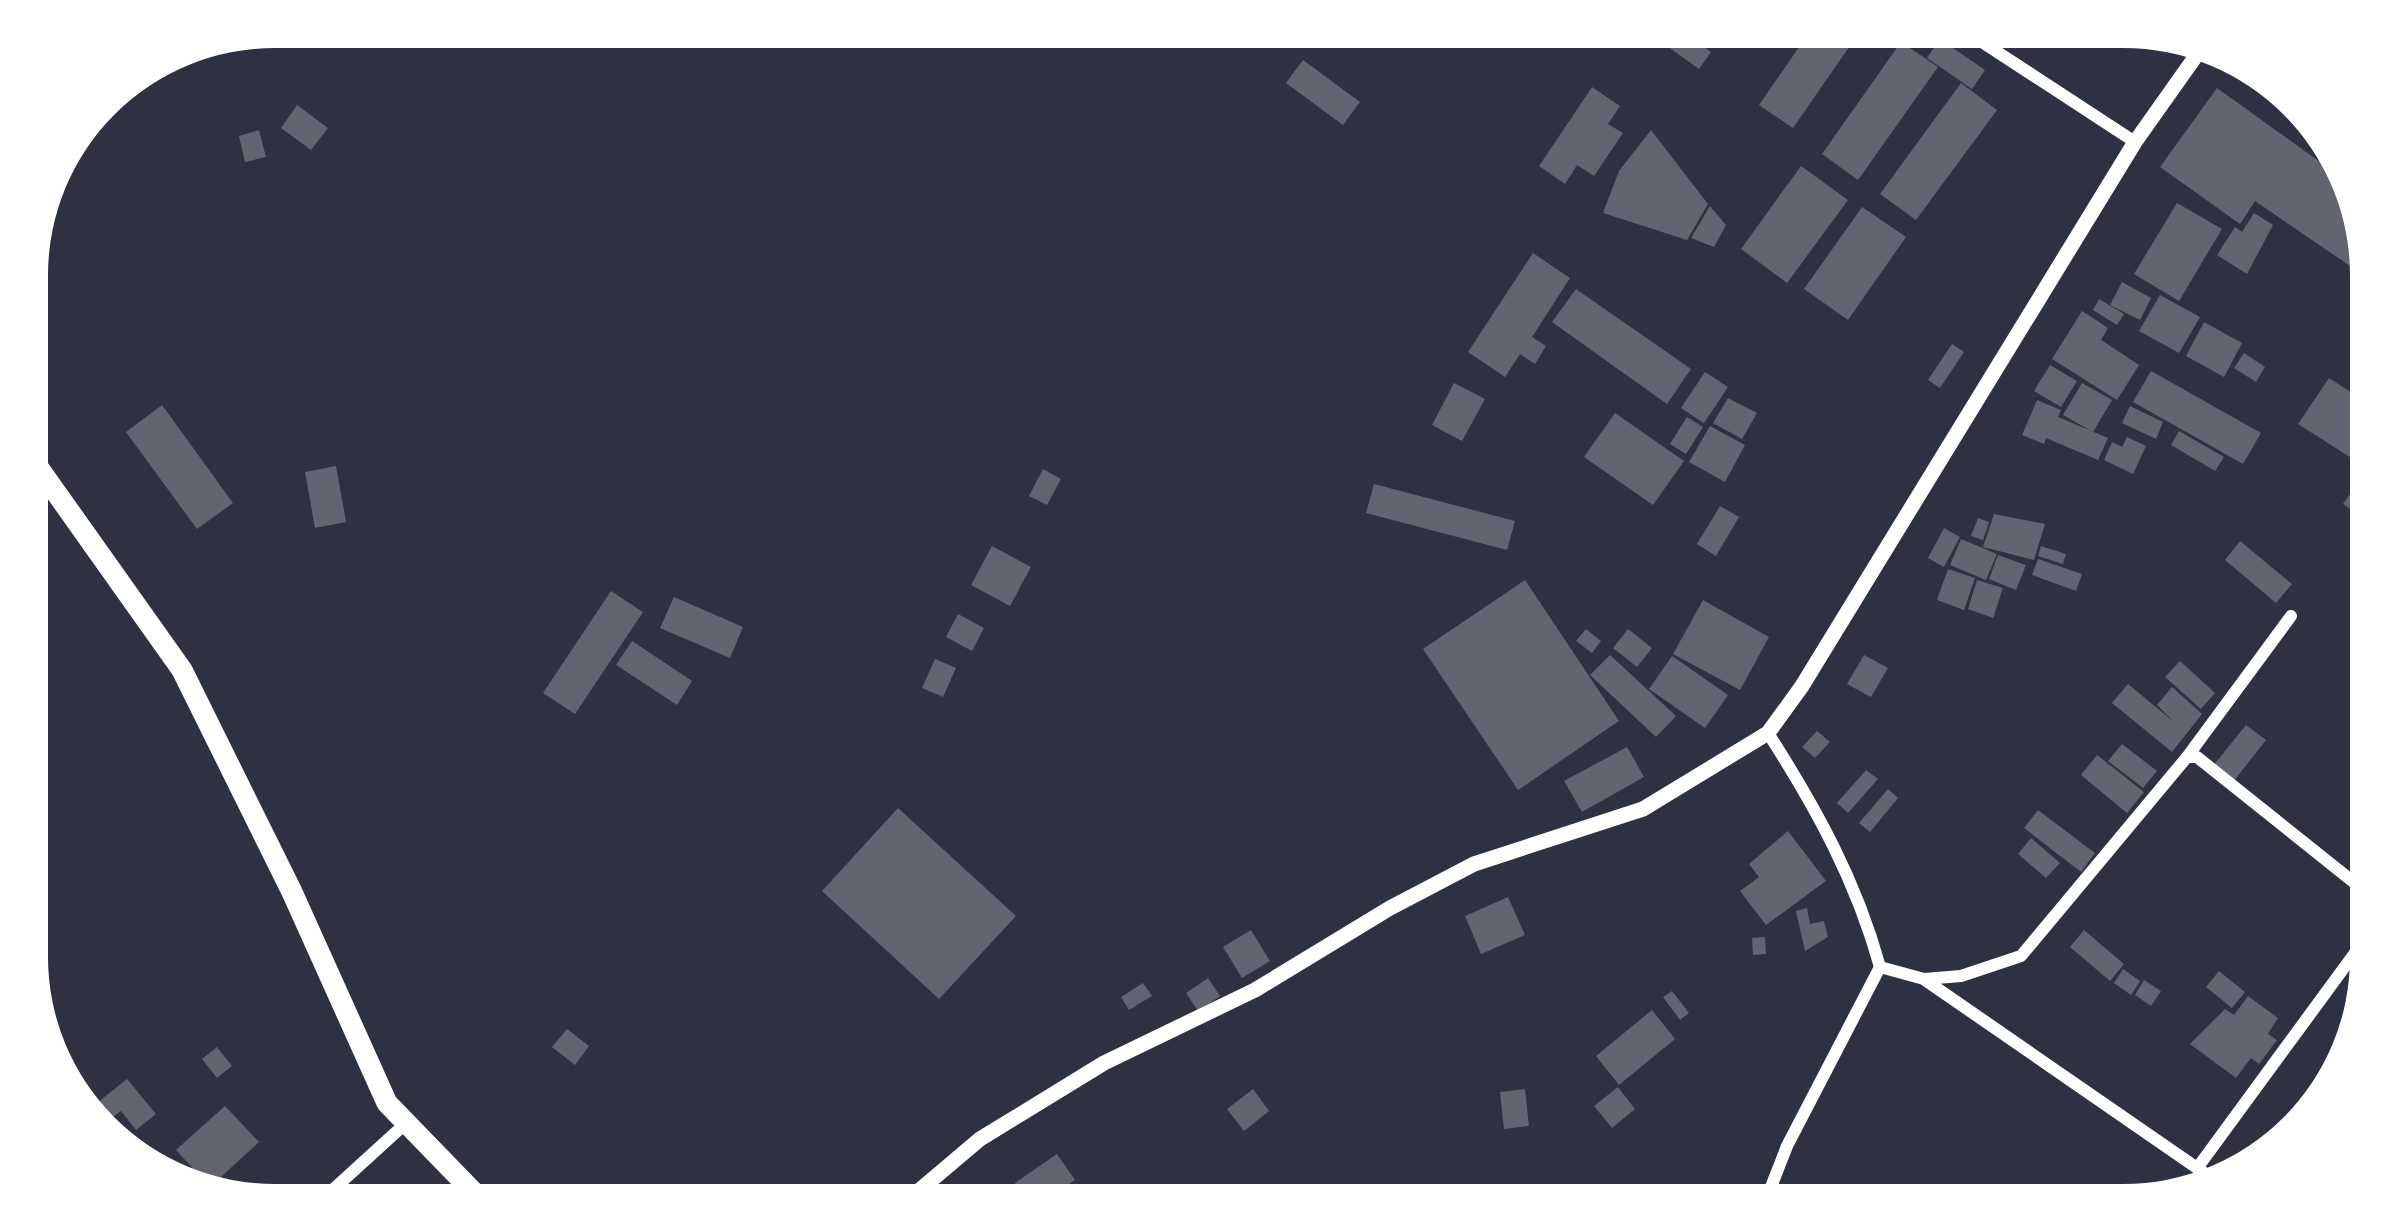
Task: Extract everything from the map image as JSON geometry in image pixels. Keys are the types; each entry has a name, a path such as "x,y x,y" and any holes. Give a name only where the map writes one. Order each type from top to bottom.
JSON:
{"main road":[{"path":"48,484 182,670 292,892 358,1049 405,1124 465,1184"}],"street":[{"path":"1992,48 2135,142"},
{"path":"927,1184 980,1139 1104,1063 1255,991 1474,864 1642,809 1768,733 1802,686 2135,142 2194,59"},
{"path":"1924,979 1961,976 2020,956 2187,757 2291,616"},
{"path":"1768,733 1815,806 1853,884 1880,967 1807,1105 1773,1184"},
{"path":"2187,757 2198,758 2350,879"},
{"path":"2198,1167 2350,960"},
{"path":"1880,967 1924,979 2201,1170"},
{"path":"339,1184 405,1124"}],"building":[{"path":"1670,48 1705,48 1711,52 1699,69"},
{"path":"1798,48 1848,48 1793,128 1759,105"},
{"path":"1897,48 1910,48 1938,67 1858,180 1822,154"},
{"path":"1934,48 1953,48 1985,70 1972,89 1927,58"},
{"path":"1303,60 1360,102 1343,125 1286,83"},
{"path":"1961,83 1997,110 1916,220 1880,194"},
{"path":"1592,87 1620,106 1608,124 1623,133 1594,176 1577,165 1565,184 1539,166"},
{"path":"2217,88 2320,162 2342,216 2349,266 2255,201 2240,224 2160,167"},
{"path":"297,105 328,128 311,150 281,128"},
{"path":"259,130 266,157 245,162 239,136"},
{"path":"1651,130 1708,204 1687,240 1603,213 1619,171"},
{"path":"1801,166 1848,200 1787,283 1741,249"},
{"path":"2177,203 2222,229 2179,301 2134,274"},
{"path":"1710,206 1726,225 1714,247 1691,238"},
{"path":"1862,207 1906,237 1848,320 1804,289"},
{"path":"2254,213 2273,225 2247,274 2217,255 2235,227 2242,232"},
{"path":"1533,253 1570,278 1532,337 1546,346 1535,364 1520,354 1505,377 1468,352"},
{"path":"2122,282 2151,298 2140,320 2110,305"},
{"path":"1576,289 1691,369 1667,404 1552,322"},
{"path":"2160,295 2200,317 2179,353 2139,331"},
{"path":"2099,299 2124,314 2117,325 2093,310"},
{"path":"2082,311 2108,328 2101,340 2139,365 2117,400 2052,359"},
{"path":"2204,322 2242,343 2224,377 2186,356"},
{"path":"1952,344 1964,352 1940,388 1928,380"},
{"path":"2244,353 2265,367 2256,382 2234,368"},
{"path":"2050,365 2077,381 2061,407 2034,391"},
{"path":"2151,371 2261,433 2243,464 2133,402"},
{"path":"1705,372 1728,387 1704,423 1681,408"},
{"path":"2329,378 2350,392 2350,457 2298,424"},
{"path":"1454,383 1485,399 1462,441 1432,425"},
{"path":"2082,383 2112,400 2093,432 2063,415"},
{"path":"1728,398 1757,413 1742,439 1713,423"},
{"path":"2037,400 2061,410 2058,417 2108,438 2098,460 2046,438 2044,444 2022,435"},
{"path":"162,405 233,503 197,529 126,432"},
{"path":"2130,406 2163,422 2156,439 2122,423"},
{"path":"1615,413 1684,461 1653,505 1584,457"},
{"path":"1687,417 1703,427 1686,454 1670,444"},
{"path":"1710,426 1745,445 1725,482 1689,462"},
{"path":"2179,431 2224,457 2215,471 2171,445"},
{"path":"2127,437 2146,446 2133,474 2104,460 2112,442 2122,447"},
{"path":"336,466 346,522 315,528 305,472"},
{"path":"1043,469 1061,479 1047,505 1029,496"},
{"path":"1374,484 1515,521 1507,550 1366,513"},
{"path":"1720,506 1739,517 1716,556 1697,544"},
{"path":"1994,514 2045,524 2034,560 1983,547"},
{"path":"1978,518 1989,522 1983,540 1971,536"},
{"path":"1944,528 1960,537 1944,567 1928,558"},
{"path":"1961,539 1997,554 1986,580 1950,565"},
{"path":"2240,541 2292,584 2276,603 2225,560"},
{"path":"992,546 1031,567 1010,606 971,585"},
{"path":"2041,546 2066,554 2063,564 2038,556"},
{"path":"1998,555 2026,565 2016,590 1989,579"},
{"path":"2038,559 2082,574 2076,591 2032,575"},
{"path":"1948,569 1975,578 1964,610 1937,600"},
{"path":"1525,580 1619,721 1518,790 1423,649"},
{"path":"1977,580 2003,588 1993,618 1968,609"},
{"path":"611,591 643,612 575,714 543,693"},
{"path":"674,597 743,627 730,658 660,628"},
{"path":"1703,600 1769,637 1740,690 1673,654"},
{"path":"958,614 984,628 972,651 946,637"},
{"path":"1586,629 1601,641 1592,653 1576,641"},
{"path":"1628,629 1652,648 1637,667 1613,648"},
{"path":"632,641 692,681 677,705 616,665"},
{"path":"1610,655 1676,716 1656,737 1590,675"},
{"path":"1864,655 1888,668 1871,697 1847,684"},
{"path":"1672,656 1728,695 1705,728 1649,689"},
{"path":"935,659 956,668 943,697 922,688"},
{"path":"2180,661 2215,693 2201,709 2165,677"},
{"path":"2128,684 2174,722 2157,705 2172,687 2202,714 2172,752 2112,703"},
{"path":"2246,725 2266,740 2233,782 2213,766"},
{"path":"1817,731 1830,742 1815,758 1802,747"},
{"path":"2122,744 2157,771 2143,788 2108,761"},
{"path":"1627,747 1644,777 1582,812 1564,781"},
{"path":"2097,755 2144,792 2127,813 2081,775"},
{"path":"1866,770 1878,779 1848,813 1837,803"},
{"path":"1888,789 1898,798 1870,832 1859,823"},
{"path":"898,808 1016,916 939,999 822,891"},
{"path":"2038,810 2095,853 2081,872 2024,828"},
{"path":"1788,831 1826,881 1766,925 1740,891 1759,877 1749,864"},
{"path":"2031,838 2060,863 2046,878 2018,854"},
{"path":"1508,897 1525,935 1481,954 1465,916"},
{"path":"1807,908 1810,924 1824,921 1828,937 1805,951 1796,911"},
{"path":"1251,930 1270,961 1242,978 1223,947"},
{"path":"2084,930 2124,964 2110,981 2070,947"},
{"path":"1765,937 1766,954 1753,955 1752,938"},
{"path":"2123,969 2140,981 2131,995 2114,983"},
{"path":"2219,971 2245,992 2232,1008 2206,987"},
{"path":"1208,978 1220,996 1198,1011 1186,993"},
{"path":"2144,980 2161,991 2151,1006 2135,995"},
{"path":"1143,983 1152,996 1129,1010 1121,997"},
{"path":"1672,991 1689,1013 1680,1020 1663,997"},
{"path":"2248,996 2278,1018 2268,1034 2277,1040 2259,1064 2251,1058 2236,1078 2190,1044 2225,1009 2234,1015"},
{"path":"1652,1010 1675,1039 1619,1085 1596,1056"},
{"path":"567,1029 589,1046 575,1065 552,1047"},
{"path":"217,1047 232,1066 217,1078 202,1059"},
{"path":"127,1079 156,1114 136,1130 121,1111 114,1117 99,1101"},
{"path":"1618,1087 1635,1109 1612,1128 1594,1106"},
{"path":"1253,1089 1269,1111 1244,1131 1227,1109"},
{"path":"1525,1089 1529,1126 1504,1129 1500,1092"},
{"path":"225,1106 259,1142 221,1177 193,1168 176,1150"},
{"path":"1057,1154 1075,1180 1069,1184 1015,1183"}]}
